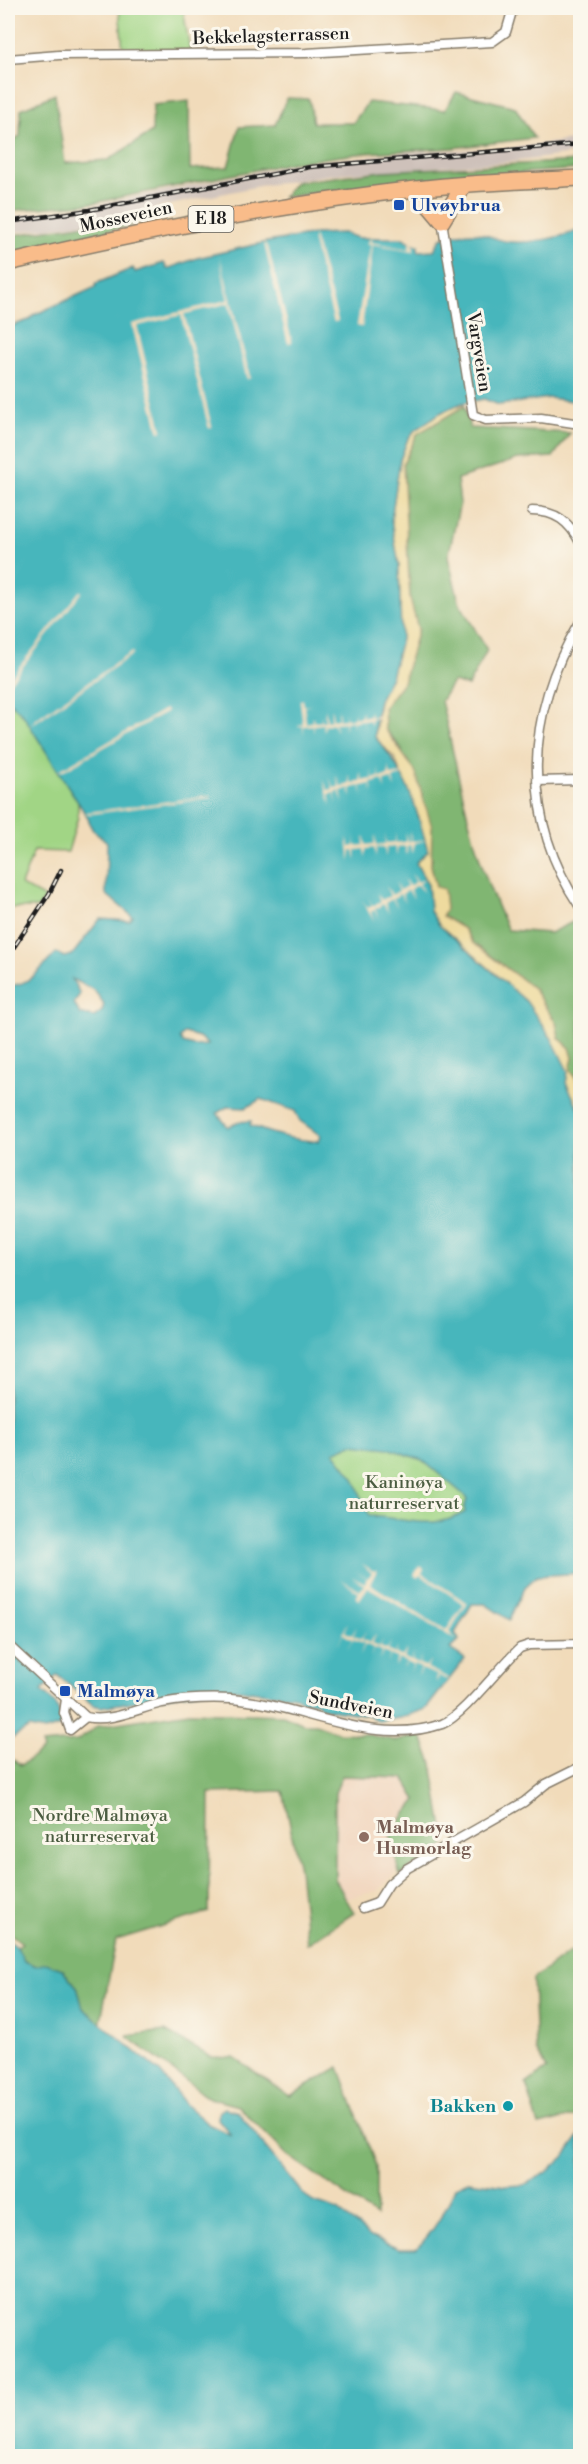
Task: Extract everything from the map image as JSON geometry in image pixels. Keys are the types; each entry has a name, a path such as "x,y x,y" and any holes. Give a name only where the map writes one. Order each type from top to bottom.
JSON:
{"highway":[{"name":"Mosseveien","path":"8,263 170,227 321,201 461,189 499,189 528,182 580,178"},
{"path":"417,193 443,225 461,189"}],"street":[{"name":"Bekkelagsterrassen","path":"8,59 59,55 306,53 492,42 506,32 513,8"},
{"name":"Vargveien","path":"443,225 473,416 480,419 541,418 580,424"},
{"path":"532,511 545,511 561,518 580,542"},
{"path":"580,624 562,653 546,699 539,731 537,781 544,826 553,856 580,908"},
{"path":"537,781 580,780"},
{"name":"Sundveien","path":"66,1699 64,1713 70,1730 86,1717 117,1715 173,1702 230,1699 266,1703 356,1726 387,1731 421,1730 452,1718 520,1648 529,1645 580,1644"},
{"path":"8,1645 86,1717"},
{"path":"363,1908 377,1903 389,1884 406,1869 504,1814 546,1784 580,1767"}],"shaded area":[{"path":"580,139 580,153 512,162 335,174 259,186 85,223 8,233 8,217 82,208 290,165 407,152 511,148"},
{"path":"425,1752 443,1844 401,1867 377,1891 345,1899 334,1893 333,1776"}],"green space":[{"path":"119,8 183,8 190,51 123,50"},
{"path":"456,92 515,107 534,138 452,148 364,153 290,163 93,203 8,211 8,144 20,136 21,109 55,94 65,163 108,160 152,132 153,105 189,101 190,169 228,167 239,127 275,125 287,98 309,99 313,123 353,123 368,102 445,110"},
{"path":"580,161 580,169 434,179 283,197 295,182 383,171"},
{"path":"127,218 132,225 8,255 8,236"},
{"path":"464,406 470,428 570,433 553,457 518,459 457,479 460,503 448,557 459,602 487,650 468,686 453,682 441,701 476,846 495,902 508,930 550,933 577,920 580,923 580,941 577,945 580,971 580,1082 570,1069 573,1058 570,1048 559,1038 556,1023 533,988 473,943 464,929 442,916 431,865 432,858 401,748 385,729 384,707 403,682 418,629 410,599 403,464 417,434"},
{"path":"8,700 23,714 78,801 78,817 68,852 34,851 21,885 45,898 38,908 8,908"},
{"name":"Kaninøya naturreservat","path":"280,1399 525,1490 413,1590"},
{"name":"Nordre Malmøya naturreservat","path":"189,1712 283,1715 304,1724 316,1724 339,1733 365,1734 398,1741 421,1734 432,1764 446,1845 400,1875 390,1833 417,1800 404,1778 342,1776 335,1793 335,1879 354,1913 307,1944 299,1869 283,1791 210,1793 209,1912 116,1940 100,2025 82,2008 77,1987 62,1969 36,1966 24,1961 17,1947 22,1943 8,1932 8,1764 13,1760 21,1765 43,1750 41,1744 77,1741 98,1726"},
{"path":"571,1951 580,1964 580,2115 539,2125 526,2084 547,2069 536,2050 533,1979"},
{"path":"165,2031 211,2057 234,2058 290,2096 339,2067 376,2166 376,2216 287,2155 238,2106 209,2098 127,2036"}],"sand":[{"path":"464,403 464,406 417,434 403,464 410,599 418,629 403,682 384,707 385,729 415,771 432,827 431,866 436,887 444,889 446,909 442,916 464,929 473,943 533,988 556,1023 559,1038 570,1048 573,1058 570,1069 580,1082 580,1111 566,1083 568,1071 497,975 439,925 430,911 428,885 416,863 420,821 395,759 375,737 379,700 391,677 401,639 399,565 391,520 400,460 407,441 414,431 440,413"}],"water":[{"path":"580,229 580,402 549,398 499,405 484,399 462,403 440,413 414,431 407,441 400,460 391,520 399,565 401,639 391,677 379,700 375,718 375,737 403,777 419,819 428,851 416,863 428,885 430,911 439,925 526,1001 552,1039 568,1071 566,1083 580,1111 580,1573 537,1576 525,1587 509,1620 485,1604 472,1604 455,1633 459,1640 450,1649 465,1659 426,1709 400,1718 378,1721 368,1715 322,1708 317,1702 303,1702 295,1696 221,1688 101,1707 93,1705 57,1675 42,1691 56,1705 64,1725 45,1731 29,1728 8,1741 8,985 29,980 56,953 64,957 72,955 100,919 129,921 133,917 106,894 107,842 92,829 88,818 23,715 8,700 8,327 29,320 34,315 96,287 95,284 133,268 135,272 164,263 167,269 197,258 267,242 315,234 344,233 358,238 403,238 418,246 418,251 434,250 441,238 462,234 477,233 506,241 521,242 548,239","holes":["72,979 96,993 104,1004 102,1011 94,1017 80,1014 74,1003 80,994","185,1033 199,1037 208,1045 194,1046 183,1043 180,1038","261,1099 295,1111 299,1120 321,1136 319,1141 275,1134 250,1125 251,1121 237,1122 228,1127 217,1113 227,1107 245,1108","352,1444 388,1448 422,1460 464,1495 467,1500 464,1507 465,1512 453,1518 429,1522 369,1516 354,1478 334,1452"]},
{"path":"8,1940 17,1947 24,1961 36,1966 46,1963 62,1969 77,1987 83,2008 160,2072 187,2106 208,2124 231,2135 218,2119 219,2112 225,2108 238,2112 302,2193 314,2202 338,2210 371,2237 399,2249 416,2249 439,2220 455,2187 468,2181 506,2186 524,2185 546,2173 564,2157 580,2135 580,2456 8,2456"}],"pier":[{"path":"314,234 338,321 334,322 313,241"},
{"path":"370,234 371,242 409,249 411,240 413,240 414,251 373,244 362,327 357,326 371,244 365,243 369,242"},
{"path":"264,242 268,248 292,342 288,343"},
{"path":"219,253 250,378 247,379 229,303 184,314 212,428 209,428 181,315 137,326 162,431 159,432 132,324 228,300"},
{"path":"80,591 82,592 8,685 8,681"},
{"path":"132,652 133,654 28,727 36,719"},
{"path":"300,700 303,700 304,706 311,705 304,707 306,723 312,722 312,716 314,722 321,722 321,715 322,721 325,721 325,708 327,721 331,720 331,707 333,720 338,719 338,707 339,720 346,719 345,713 347,719 354,718 354,711 355,718 361,717 362,711 363,717 369,717 370,710 371,717 378,716 378,718 371,719 371,726 369,720 363,721 364,727 362,720 354,721 354,727 353,721 345,722 345,731 344,722 335,723 336,732 333,723 325,725 324,733 323,724 314,725 314,734 313,725 304,726 304,735 303,726 297,726 303,724"},
{"path":"166,709 167,711 66,769 56,772"},
{"path":"388,765 391,775 405,773 393,779 395,789 391,779 384,781 385,791 382,780 371,783 373,794 370,784 361,786 363,796 360,786 351,788 352,798 349,788 341,791 343,803 339,791 335,792 337,804 334,793 329,794 331,806 323,779 328,790 333,789 329,777 334,788 339,787 336,775 341,787 350,784 349,774 352,784 361,781 360,771 363,781 373,779 371,769 374,779 379,777 378,767 380,778 389,775"},
{"path":"210,796 210,798 90,814 82,813"},
{"path":"409,831 412,841 428,840 414,843 413,855 410,845 407,846 407,856 405,846 397,847 397,857 395,846 386,847 386,858 384,847 376,848 376,858 374,848 366,849 366,859 364,849 356,850 356,860 354,850 351,850 350,861 347,837 350,847 355,846 354,836 356,846 364,845 364,835 366,845 374,844 375,834 376,845 385,844 385,833 386,844 395,843 395,833 396,843 405,842 406,832 407,842 410,842"},
{"path":"411,873 418,882 426,878 419,884 424,893 417,885 410,889 414,899 408,890 402,894 406,903 400,894 393,898 398,908 392,899 385,903 389,913 383,904 375,909 379,919 374,910 371,912 374,921 362,900 368,908 372,906 368,897 373,906 381,901 377,892 382,900 390,896 386,886 392,895 399,891 395,881 400,890 407,886 403,877 409,886 416,882"},
{"path":"361,1563 373,1571 377,1570 370,1584 446,1631 464,1604 421,1575 418,1578 414,1575 420,1566 424,1569 422,1573 467,1603 449,1632 458,1641 368,1587 359,1600 356,1598 359,1593 339,1578 360,1591 364,1585 351,1576 365,1583 367,1578 355,1571 368,1578 372,1573"},
{"path":"348,1622 345,1632 352,1635 357,1626 353,1636 361,1639 366,1630 362,1640 370,1643 376,1634 372,1644 379,1647 383,1639 380,1647 387,1650 391,1642 388,1651 395,1654 398,1646 396,1654 402,1657 407,1649 404,1658 411,1661 414,1652 412,1661 418,1664 422,1656 419,1664 426,1667 431,1660 427,1668 448,1680 439,1676 436,1683 437,1675 422,1669 418,1677 421,1668 414,1665 410,1673 413,1665 407,1662 402,1670 406,1662 399,1659 395,1667 397,1658 391,1655 387,1663 390,1655 383,1652 379,1660 382,1651 375,1648 370,1657 374,1648 365,1644 360,1656 364,1643 353,1639 347,1650 352,1639 343,1634 337,1646"}],"railway":[{"path":"8,222 89,210 310,167 580,144"},
{"path":"8,956 49,894 61,870"}],"place":[{"name":"Ulvøybrua","path":"399,205"},
{"name":"Malmøya","path":"65,1691"},
{"name":"Malmøya Husmorlag","path":"364,1837"},
{"name":"Bakken","path":"508,2106"}]}
